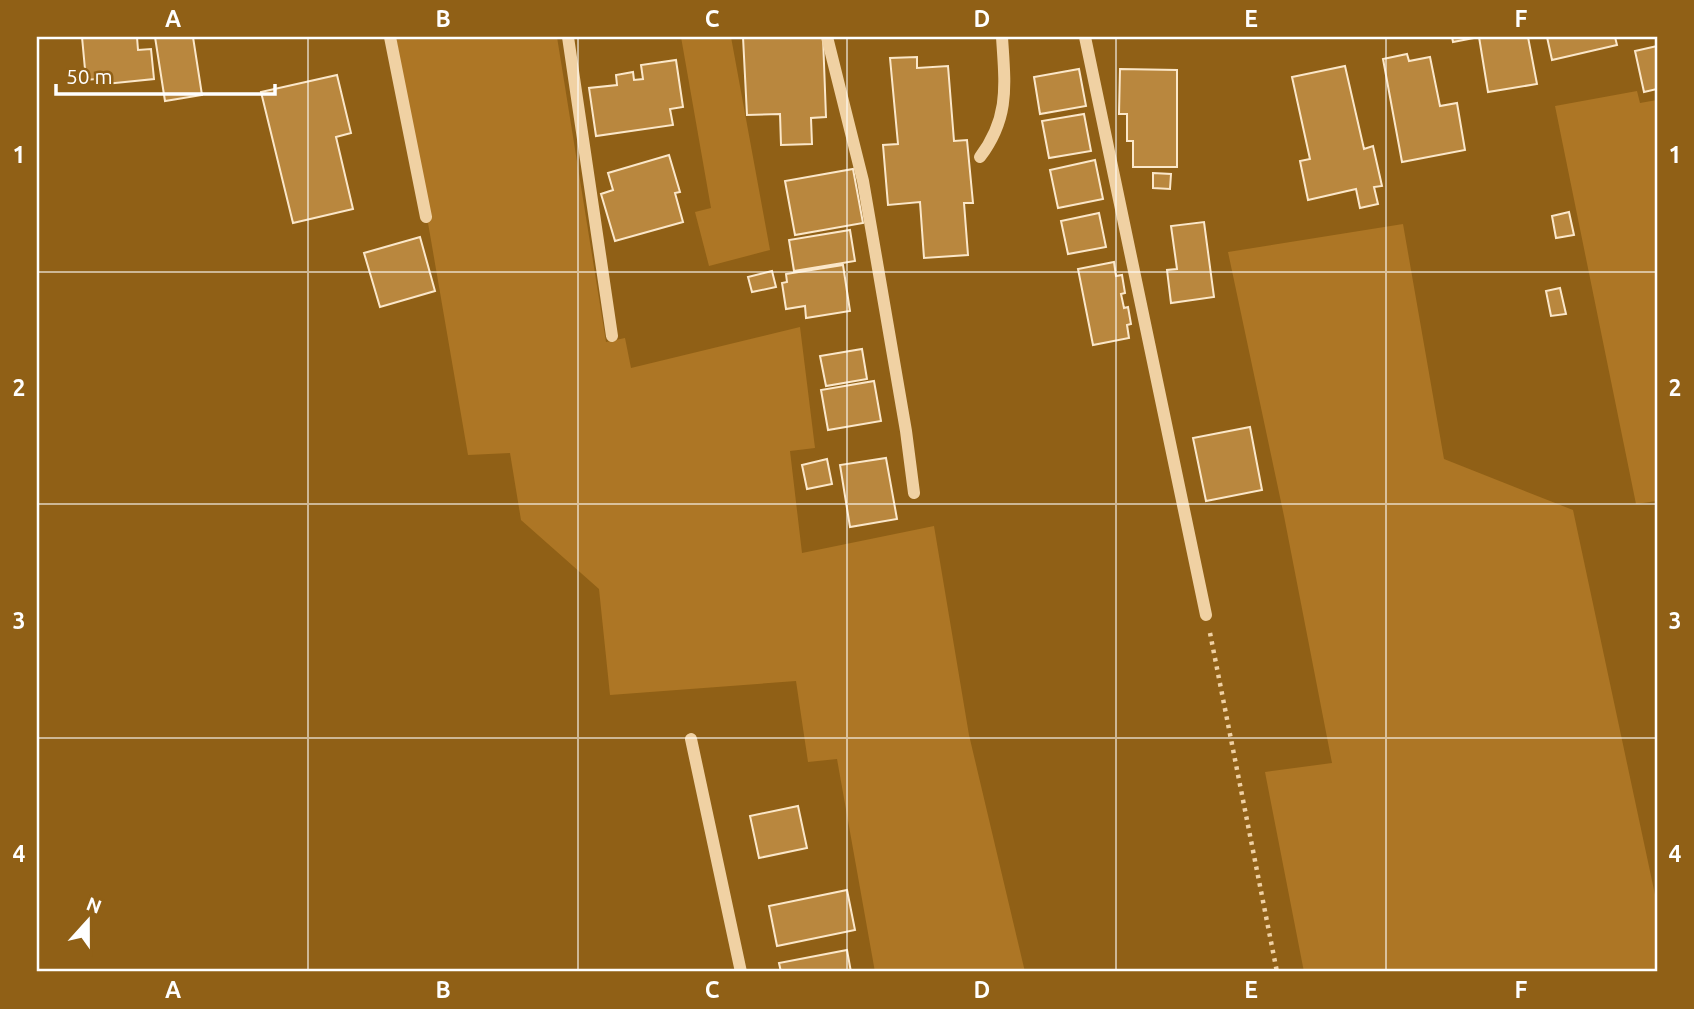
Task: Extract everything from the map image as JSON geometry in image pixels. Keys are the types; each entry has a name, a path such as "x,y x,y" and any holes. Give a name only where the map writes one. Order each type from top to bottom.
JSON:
{"street":[{"path":"390,37 426,217"},
{"path":"568,37 612,337"},
{"path":"827,37 863,181 906,430 914,493"},
{"path":"980,157 993,139 1003,112 1002,37"},
{"path":"1085,37 1206,615"},
{"path":"691,738 741,972"}],"path":[{"path":"1206,615 1277,972"}],"shaded area":[{"path":"396,37 557,37 606,342 625,338 631,368 800,327 815,448 790,451 802,553 934,526 969,735 1025,972 875,972 837,759 808,762 796,681 610,695 599,589 521,520 510,453 468,455"},
{"path":"681,37 731,37 770,250 709,266 695,212 711,208"},
{"path":"1637,91 1640,103 1657,100 1657,501 1636,504 1555,106"},
{"path":"1403,224 1444,459 1573,510 1657,904 1657,972 1304,972 1265,772 1332,763 1284,516 1228,252"}],"building":[{"path":"82,37 137,37 138,50 151,49 154,79 96,85 96,79 86,80"},
{"path":"155,37 193,37 202,95 165,101"},
{"path":"743,37 823,37 826,117 811,118 812,144 781,145 780,114 747,115"},
{"path":"1452,37 1479,37 1453,42"},
{"path":"1479,37 1528,37 1537,84 1488,92"},
{"path":"1547,37 1615,37 1617,45 1552,60"},
{"path":"1657,46 1657,89 1644,92 1635,51"},
{"path":"1407,54 1409,61 1430,57 1440,106 1457,103 1465,150 1402,162 1383,59"},
{"path":"917,57 917,68 948,66 954,141 967,140 973,203 964,203 968,255 924,258 920,202 888,205 883,145 898,144 890,58"},
{"path":"676,60 683,107 670,109 673,125 596,136 589,88 617,85 616,75 633,72 634,80 643,79 641,65"},
{"path":"1345,66 1364,149 1373,146 1382,186 1374,187 1378,204 1360,208 1356,189 1308,200 1300,161 1310,159 1292,77"},
{"path":"1079,69 1086,106 1040,114 1034,77"},
{"path":"1120,69 1177,70 1177,167 1133,167 1133,141 1127,141 1127,114 1119,114"},
{"path":"337,75 351,133 336,137 353,209 293,223 261,92"},
{"path":"1084,114 1091,151 1049,158 1042,121"},
{"path":"669,155 680,192 675,193 683,222 615,241 601,194 613,190 608,173"},
{"path":"1095,160 1103,199 1058,208 1050,170"},
{"path":"853,169 863,223 795,235 785,181"},
{"path":"1153,173 1171,174 1170,189 1153,188"},
{"path":"1569,212 1574,235 1556,238 1552,216"},
{"path":"1099,213 1106,247 1068,254 1061,221"},
{"path":"1204,222 1214,297 1171,303 1167,270 1177,269 1171,226"},
{"path":"850,230 855,261 794,271 789,240"},
{"path":"420,237 435,291 380,307 364,253"},
{"path":"1114,262 1116,276 1122,275 1125,293 1121,294 1124,308 1128,307 1131,324 1127,325 1129,338 1093,345 1078,269"},
{"path":"843,265 850,311 806,318 805,306 786,309 782,283 787,282 786,274"},
{"path":"772,271 776,287 752,292 748,277"},
{"path":"1560,288 1566,314 1551,316 1546,291"},
{"path":"862,349 867,379 826,386 820,356"},
{"path":"874,381 881,421 828,430 821,390"},
{"path":"1250,427 1262,490 1206,501 1193,438"},
{"path":"886,458 897,519 850,527 840,465"},
{"path":"827,459 832,484 807,489 802,465"},
{"path":"798,806 807,848 759,858 750,816"},
{"path":"847,890 855,930 777,946 769,906"},
{"path":"847,950 851,972 781,972 779,963"}]}
